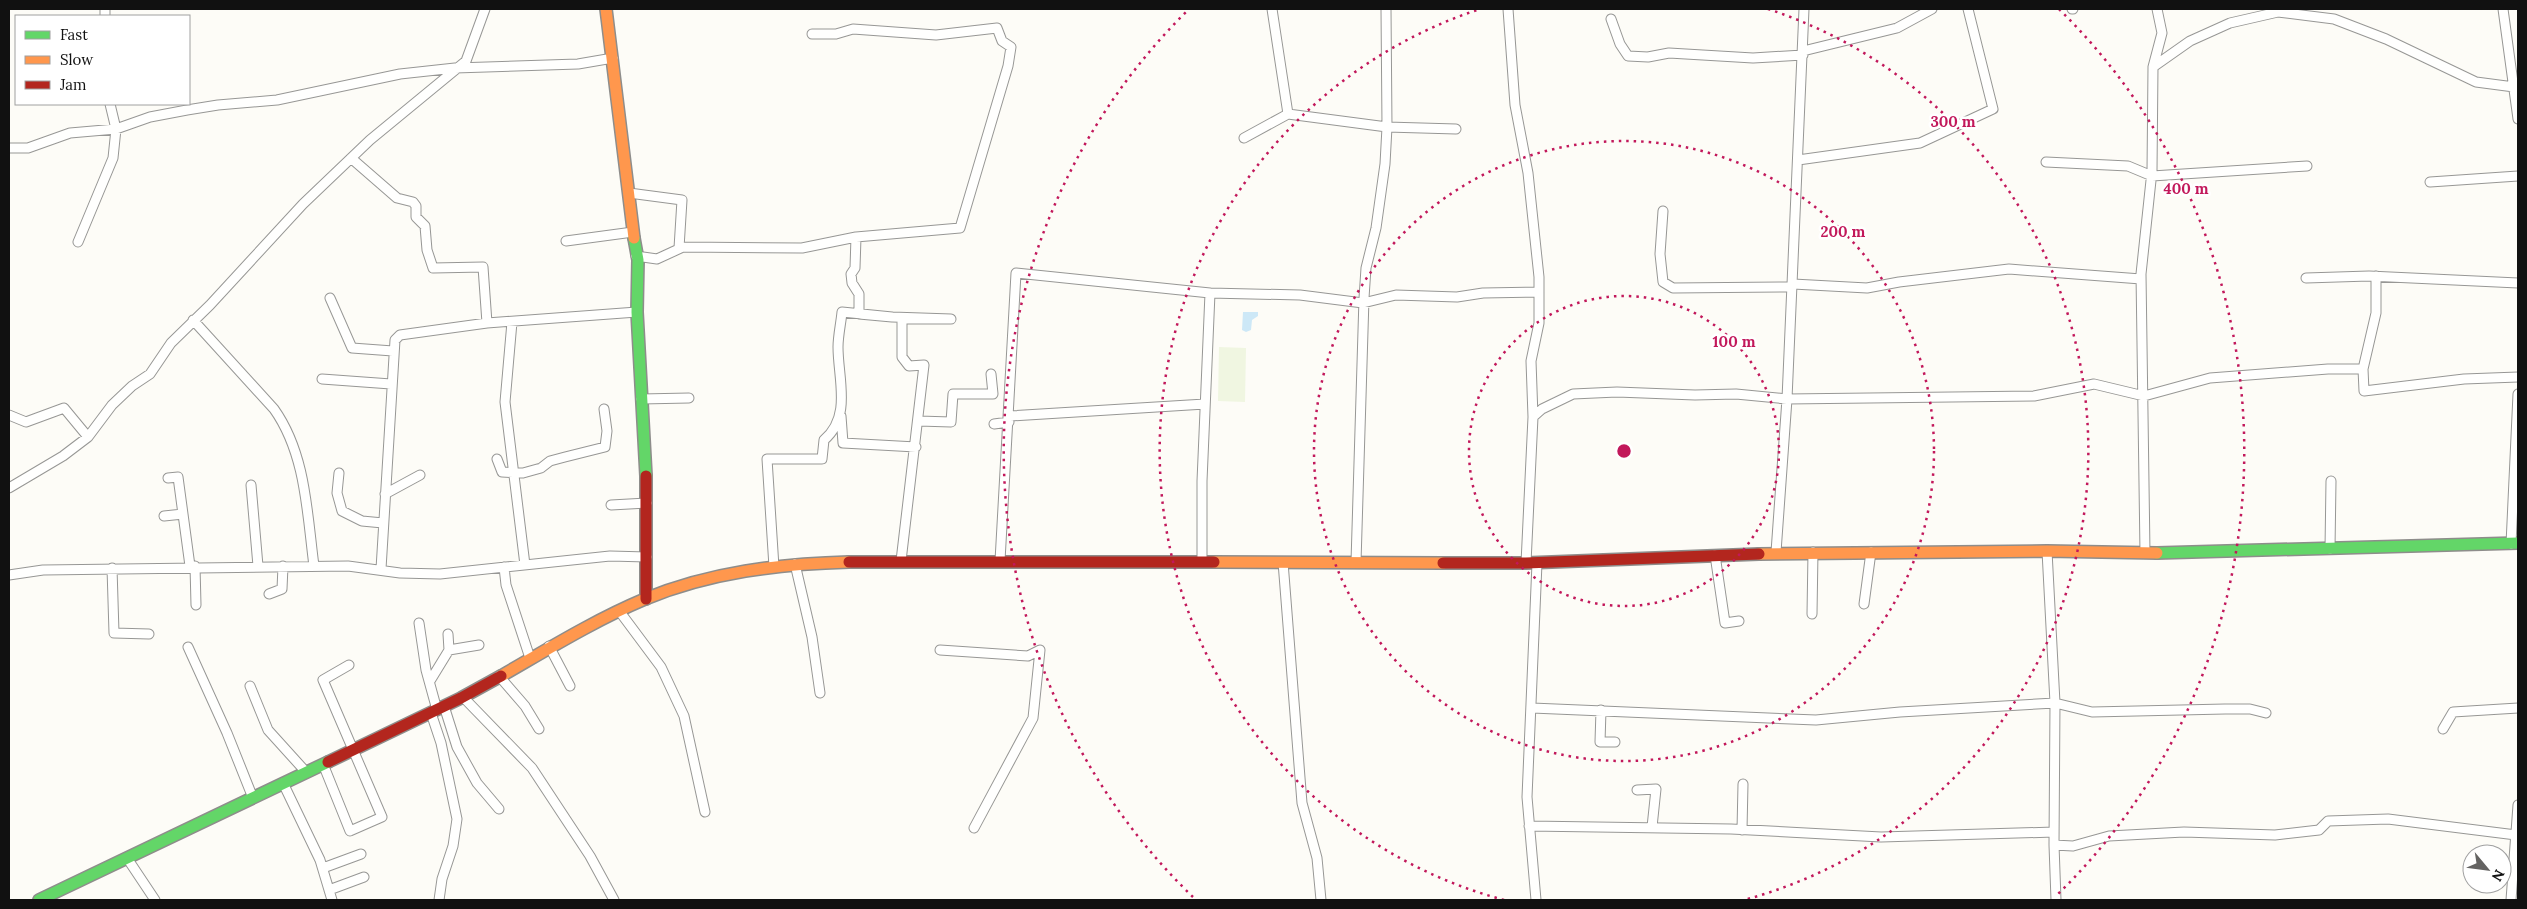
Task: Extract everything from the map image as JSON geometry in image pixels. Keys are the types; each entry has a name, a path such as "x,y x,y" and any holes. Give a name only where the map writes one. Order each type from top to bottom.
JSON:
{"main road":[{"path":"606,9 638,260 636,312 646,503 646,599"},
{"path":"39,900 438,710 550,646 646,599 721,574 795,564 864,560 1532,563 1776,552 2047,551 2146,553 2514,544"}],"street":[{"path":"9,488 63,456 88,436 112,405 132,386 150,374 171,343 210,305 303,204 352,158 455,68 466,61 485,9"},
{"path":"1272,9 1288,114"},
{"path":"1356,562 1363,303 1366,268 1376,228 1385,164 1387,127 1386,9"},
{"path":"1508,9 1515,106 1535,221 1539,292 1539,323 1531,361 1533,418 1532,708 1527,797 1536,900"},
{"path":"1776,552 1787,399 1804,9"},
{"path":"1612,19 1620,44 1628,56 1648,57 1669,53 1753,58 1803,53 1898,28 1932,9"},
{"path":"1798,160 1920,143 1993,109 1968,9"},
{"path":"2146,553 2141,279 2152,176 2153,67 2162,33 2157,9"},
{"path":"2503,9 2518,119"},
{"path":"2153,67 2190,41 2230,23 2278,12 2334,19 2386,39 2476,82 2514,87"},
{"path":"636,256 657,259 679,248 802,248 856,237 960,228 1008,66 1011,47 1002,41 997,28 936,35 853,29 836,34 812,34"},
{"path":"9,148 28,148 70,133 116,129 150,117 218,105 277,100 400,74 455,68 578,64 613,58"},
{"path":"78,242 113,158 116,129 110,105"},
{"path":"1244,138 1288,114 1387,127 1456,129"},
{"path":"352,158 397,198 413,202 416,217 425,226 427,250 433,268 483,268 487,323"},
{"path":"2046,162 2128,166 2152,176 2307,166"},
{"path":"2430,182 2518,176"},
{"path":"629,193 682,200 679,248"},
{"path":"1663,211 1660,254 1663,282 1673,288 1792,285 1867,288 1899,282 2009,269 2141,279"},
{"path":"566,241 633,232"},
{"path":"856,237 855,268 851,274 852,284 859,294 859,314 951,319 902,319 902,357 909,366 924,365 916,447 900,561"},
{"path":"1000,561 1016,273 1210,293 1300,295 1363,303 1396,295 1457,297 1483,293 1539,292"},
{"path":"2376,276 2376,312 2363,369 2364,391 2464,379 2518,377"},
{"path":"2306,278 2376,276 2518,283"},
{"path":"1202,561 1202,480 1210,293"},
{"path":"330,298 352,348 393,351"},
{"path":"380,569 395,340 400,335 487,323 636,312"},
{"path":"892,317 842,312 838,348 842,385 843,443 916,447"},
{"path":"193,320 274,409 284,423 300,465 314,566"},
{"path":"512,322 505,402 525,565"},
{"path":"1533,418 1542,409 1573,394 1617,392 1695,395 1736,394 1787,399 2034,396 2094,384 2144,396 2210,378 2328,369 2363,369"},
{"path":"918,421 951,422 953,394 993,394 991,374"},
{"path":"322,379 391,384"},
{"path":"2514,544 2518,394"},
{"path":"641,399 690,398"},
{"path":"994,424 1009,419 1205,404"},
{"path":"9,415 26,422 64,408 88,436"},
{"path":"497,459 502,472 514,474 541,468 565,456 605,448 604,409"},
{"path":"774,567 767,459 822,459 824,440 833,432 841,414"},
{"path":"339,473 337,492 342,511 362,521 383,523"},
{"path":"385,494 420,475"},
{"path":"168,478 178,478 193,566 196,605"},
{"path":"2330,548 2331,481"},
{"path":"251,485 258,566"},
{"path":"611,504 646,503"},
{"path":"164,516 183,514"},
{"path":"2047,551 2055,703 2054,845 2056,900"},
{"path":"1812,614 1813,552"},
{"path":"1864,604 1871,552"},
{"path":"1714,555 1725,623 1739,621"},
{"path":"9,575 43,570 193,566 348,566 400,573 440,574 610,556 646,557"},
{"path":"1282,562 1302,802 1317,858 1321,900"},
{"path":"795,564 812,637 820,692"},
{"path":"269,594 282,589 283,566"},
{"path":"504,567 506,585 530,658"},
{"path":"112,568 114,633 149,634"},
{"path":"620,612 661,667 684,716 705,812"},
{"path":"419,623 430,681 438,710 441,742 457,819 453,846 442,878 439,900"},
{"path":"430,681 449,650 448,634"},
{"path":"449,650 479,645"},
{"path":"550,646 570,686"},
{"path":"188,647 227,733 252,798"},
{"path":"940,650 1028,656 1040,650 1033,718 974,828"},
{"path":"323,764 350,831 359,829 382,817 323,680 349,665"},
{"path":"499,676 525,706 539,729"},
{"path":"250,686 268,730 306,772"},
{"path":"463,697 532,768 590,856 614,900"},
{"path":"1532,708 1816,720 1900,712 2055,703 2092,712 2250,709 2266,713"},
{"path":"2443,729 2453,712 2518,708"},
{"path":"438,710 477,783 499,809"},
{"path":"1601,710 1600,742 1615,742"},
{"path":"283,783 323,868 332,900"},
{"path":"1742,830 1743,784"},
{"path":"1637,790 1656,789 1652,827"},
{"path":"2511,900 2518,805"},
{"path":"2054,845 2073,846 2109,836 2184,832 2275,834 2320,830 2328,821 2388,819 2516,835"},
{"path":"1530,826 1652,827 1881,837 2054,832"},
{"path":"323,868 361,854"},
{"path":"127,858 155,900"},
{"path":"329,890 364,877"}],"green space":[{"path":"1219,347 1246,348 1245,402 1218,401"}],"water":[{"path":"1243,312 1258,312 1258,316 1252,320 1251,330 1246,332 1242,330"}],"traffic: fast":[{"path":"634,238 638,260 637,312 646,476"},
{"path":"2157,553 2518,543"},
{"path":"39,900 328,762"}],"traffic: slow":[{"path":"606,9 634,238"},
{"path":"1759,554 2047,551 2157,553"},
{"path":"501,676 608,616 645,599 694,582 771,567 849,562"},
{"path":"1214,562 1443,563"}],"traffic: jam":[{"path":"646,476 646,599"},
{"path":"1443,563 1526,563 1759,554"},
{"path":"849,562 1214,562"},
{"path":"328,762 461,698 501,676"}]}
